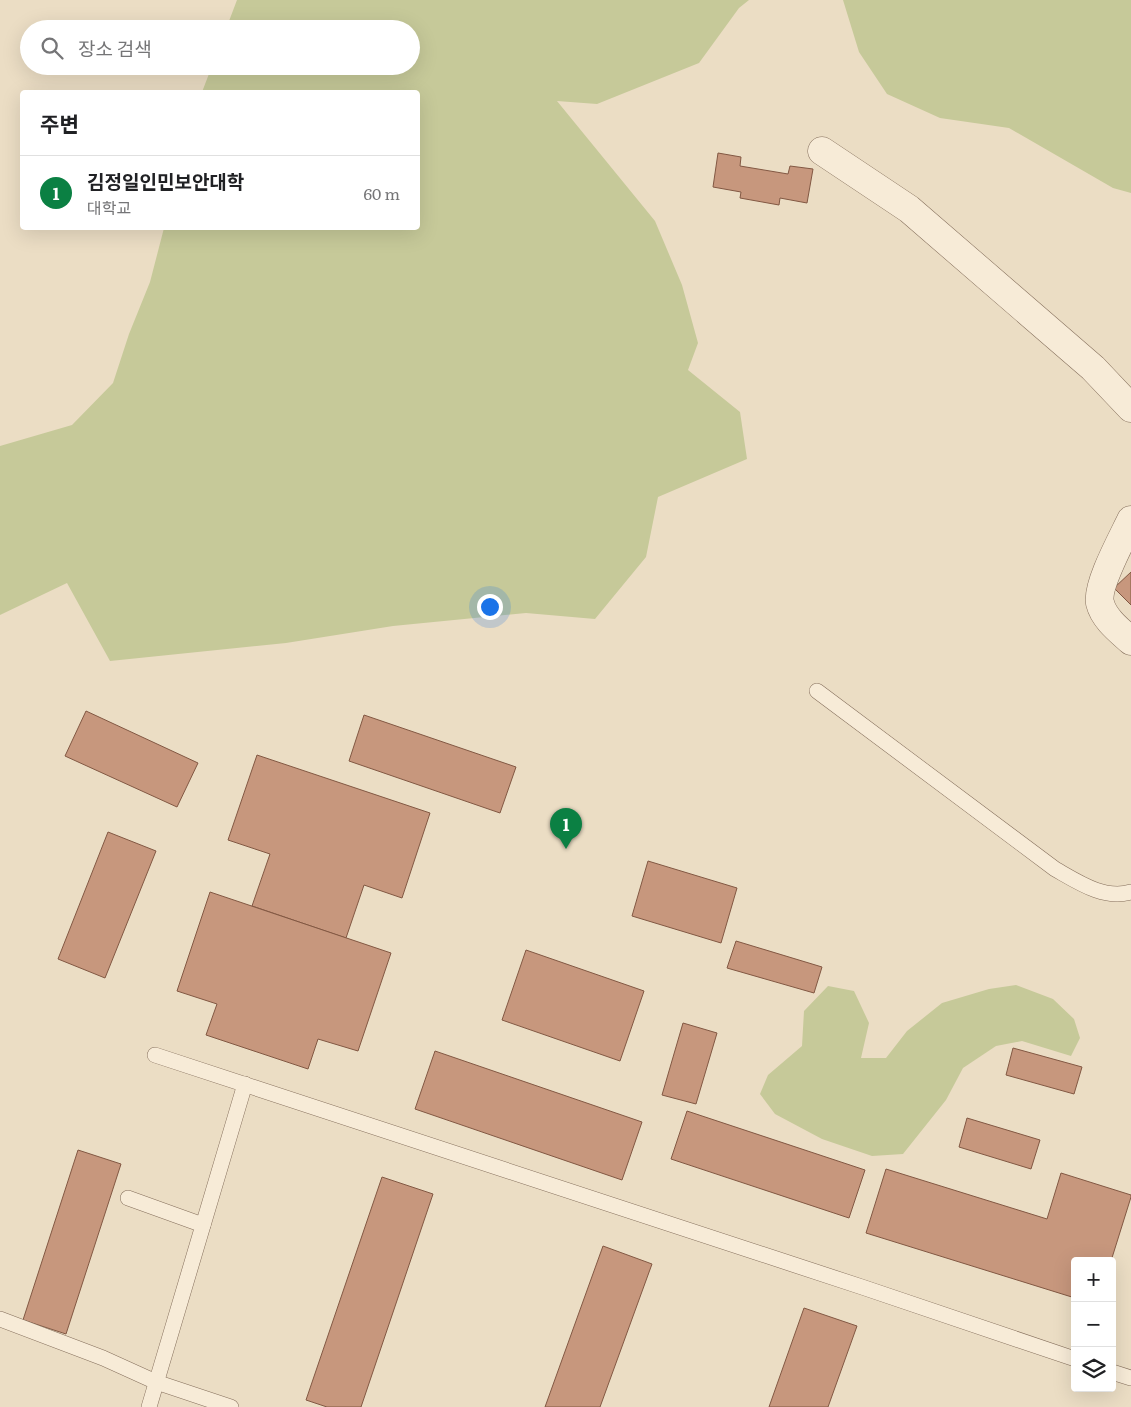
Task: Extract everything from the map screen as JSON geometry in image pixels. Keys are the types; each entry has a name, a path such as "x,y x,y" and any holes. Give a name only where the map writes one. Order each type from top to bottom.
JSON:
{"street":[{"path":"822,151 909,209 1093,368 1131,408"},
{"path":"1131,520 1108,568 1099,602 1107,617 1131,642"}],"lane":[{"path":"817,692 1056,870 1092,890 1124,895 1131,892"},
{"path":"155,1055 862,1286 1071,1358"},
{"path":"149,1407 246,1084"},
{"path":"128,1198 204,1225"},
{"path":"0,1319 103,1358 156,1382 231,1407"},
{"path":"1116,1373 1131,1378"}],"green space":[{"path":"237,0 749,0 739,8 699,63 597,104 557,101 655,221 682,285 698,343 688,370 740,412 747,459 658,497 646,557 595,619 526,613 393,626 286,643 110,661 67,583 0,615 0,446 72,425 113,383 129,334 150,282 163,230 420,230 420,90 203,90 209,75 420,75 420,20 229,20"},
{"path":"843,0 1131,0 1131,193 1113,188 1009,128 940,118 887,94 859,52"},
{"path":"1016,985 1053,999 1074,1019 1080,1038 1071,1056 1022,1041 996,1046 963,1068 946,1100 903,1154 872,1156 822,1139 775,1114 760,1094 768,1075 802,1046 804,1011 828,986 854,991 869,1023 861,1058 886,1058 907,1031 942,1003 989,989"}],"building":[{"path":"718,153 741,157 740,166 788,174 790,166 813,169 807,203 780,198 779,205 740,198 741,192 713,187"},
{"path":"1131,572 1131,605 1114,588"},
{"path":"86,711 198,763 177,807 65,756"},
{"path":"364,715 516,767 500,813 349,761"},
{"path":"257,755 430,813 402,898 364,885 346,938 252,906 270,854 228,840"},
{"path":"108,832 156,851 105,978 58,959"},
{"path":"648,861 737,888 721,943 632,916"},
{"path":"210,892 391,953 358,1051 318,1039 308,1069 206,1035 217,1004 177,991"},
{"path":"736,941 822,967 814,993 727,968"},
{"path":"526,950 644,991 620,1061 502,1020"},
{"path":"683,1023 717,1033 696,1104 662,1095"},
{"path":"1013,1048 1082,1067 1074,1094 1006,1075"},
{"path":"435,1051 642,1122 622,1180 415,1109"},
{"path":"687,1111 865,1170 849,1218 671,1159"},
{"path":"967,1118 1040,1140 1031,1169 959,1147"},
{"path":"78,1150 121,1164 66,1334 23,1320"},
{"path":"886,1169 1047,1219 1061,1173 1131,1195 1112,1257 1071,1257 1071,1297 866,1233"},
{"path":"382,1177 433,1194 361,1407 327,1407 306,1400"},
{"path":"603,1246 652,1264 600,1407 545,1407"},
{"path":"804,1308 857,1326 828,1407 769,1407"}],"place":[{"name":"김정일인민보안대학","path":"566,849"}]}
